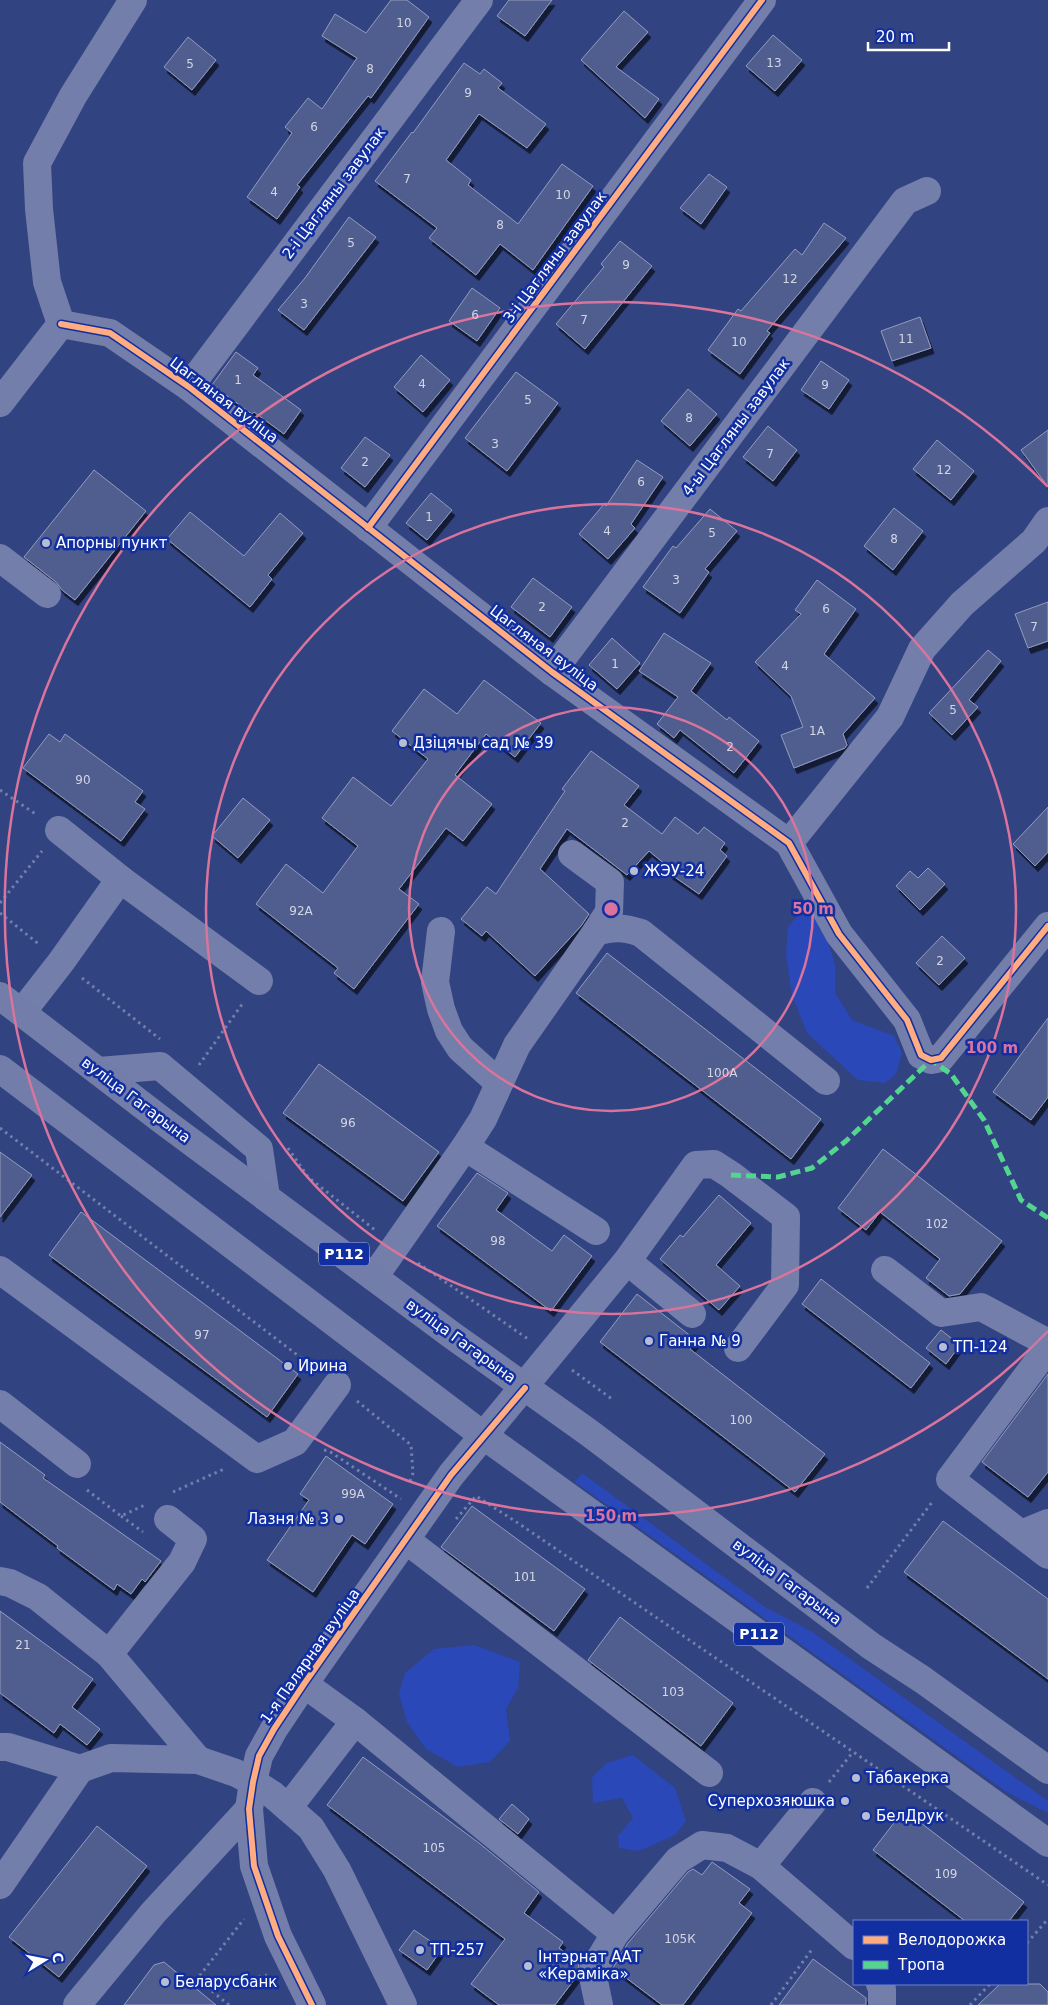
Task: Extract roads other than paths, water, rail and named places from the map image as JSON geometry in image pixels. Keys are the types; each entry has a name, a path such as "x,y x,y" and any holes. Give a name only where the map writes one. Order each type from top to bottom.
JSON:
{"main road":[{"name":"вуліца Гагарына","path":"0,996 266,1197 594,1437 871,1646 923,1680 1048,1770"},
{"name":"Р112","path":"0,1069 484,1436 1048,1843"}],"street":[{"path":"0,403 61,324 48,282 39,209 38,163 73,96 134,0"},
{"name":"2-і Цагляны завулак","path":"189,387 479,0"},
{"name":"3-і Цагляны завулак","path":"368,528 762,1"},
{"name":"4-ы Цагляны завулак","path":"552,672 905,201 927,192"},
{"name":"Цагляная вуліца","path":"61,324 110,333 189,387 552,672 789,843 839,934 907,1020 921,1055 931,1060 941,1058 1048,926"},
{"path":"789,843 890,717 922,648 962,604 1034,541 1048,521"},
{"path":"0,558 47,594"},
{"path":"59,830 258,981"},
{"path":"374,1277 465,1147 483,1119 517,1045 609,912 610,882 572,854"},
{"path":"22,1012 61,962 120,878"},
{"path":"596,932 614,927 628,928 641,934 826,1081"},
{"path":"441,931 435,982 448,1031 460,1048 499,1083"},
{"path":"99,1071 160,1066 259,1148 266,1197"},
{"path":"465,1147 596,1231"},
{"name":"1-я Палярная вуліца","path":"312,2005 278,1936 254,1866 249,1810 252,1782 260,1756 274,1728 451,1475 525,1388 550,1354 627,1261 696,1165 714,1164 732,1175 786,1217 785,1285 738,1348"},
{"path":"627,1261 692,1314"},
{"path":"885,1270 941,1313 981,1307 1048,1343"},
{"path":"2,1277 257,1459 295,1442 337,1385"},
{"path":"1048,1348 950,1479 1048,1554"},
{"path":"0,1404 76,1464"},
{"path":"109,1654 182,1562 193,1539 168,1519"},
{"path":"1021,1534 1048,1523"},
{"path":"406,1540 709,1773"},
{"path":"0,1581 10,1583 38,1597 109,1654 198,1760"},
{"path":"304,1684 355,1721 615,1934"},
{"path":"288,1808 355,1721"},
{"path":"0,1747 8,1747 80,1769 112,1758 198,1760 236,1773 252,1782 312,1828 337,1870 404,2005"},
{"path":"0,1885 80,1769"},
{"path":"762,1866 813,1802"},
{"path":"76,2005 153,1913 249,1810"},
{"path":"599,2005 592,1972 615,1934 678,1860 702,1845 727,1848 762,1866 853,1945"},
{"path":"880,1985 882,2005"}],"place":[{"name":"Апорны пункт","path":"46,543"},
{"name":"Дзіцячы сад № 39","path":"403,743"},
{"name":"ЖЭУ-24","path":"634,871"},
{"name":"Ганна № 9","path":"649,1341"},
{"name":"ТП-124","path":"943,1347"},
{"name":"Ирина","path":"288,1366"},
{"name":"Лазня № 3","path":"339,1519"},
{"name":"Табакерка","path":"856,1778"},
{"name":"Суперхозяюшка","path":"845,1801"},
{"name":"БелДрук","path":"866,1816"},
{"name":"ТП-257","path":"420,1950"},
{"name":"Інтэрнат ААТ «Кераміка»","path":"528,1966"},
{"name":"Беларусбанк","path":"165,1982"}]}
